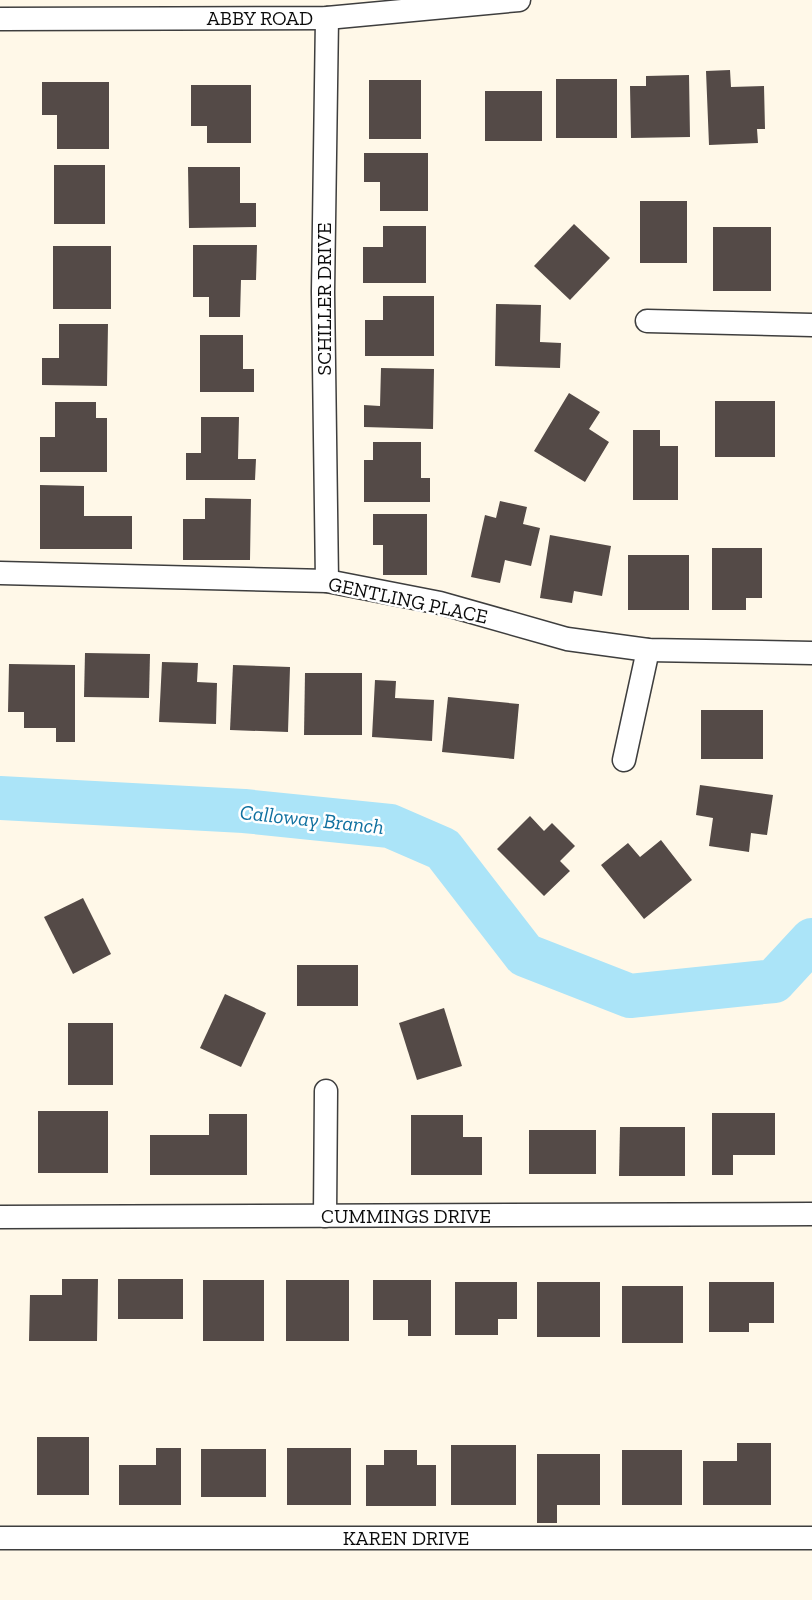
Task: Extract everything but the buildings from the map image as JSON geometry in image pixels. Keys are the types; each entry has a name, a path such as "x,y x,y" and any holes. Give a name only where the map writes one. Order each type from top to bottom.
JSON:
{"street":[{"name":"ABBY ROAD","path":"0,19 327,18 519,0"},
{"name":"SCHILLER DRIVE","path":"327,18 323,292 327,581"},
{"path":"647,322 812,325"},
{"name":"GENTLING PLACE","path":"0,574 327,581 440,603 567,639 648,650 812,653"},
{"path":"624,760 648,650"},
{"path":"325,1216 326,1092"},
{"name":"CUMMINGS DRIVE","path":"0,1217 812,1214"},
{"name":"KAREN DRIVE","path":"0,1538 812,1538"}],"waterway":[{"name":"Calloway Branch","path":"0,798 244,811 390,826 443,849 525,955 630,996 774,981 812,940"}]}
